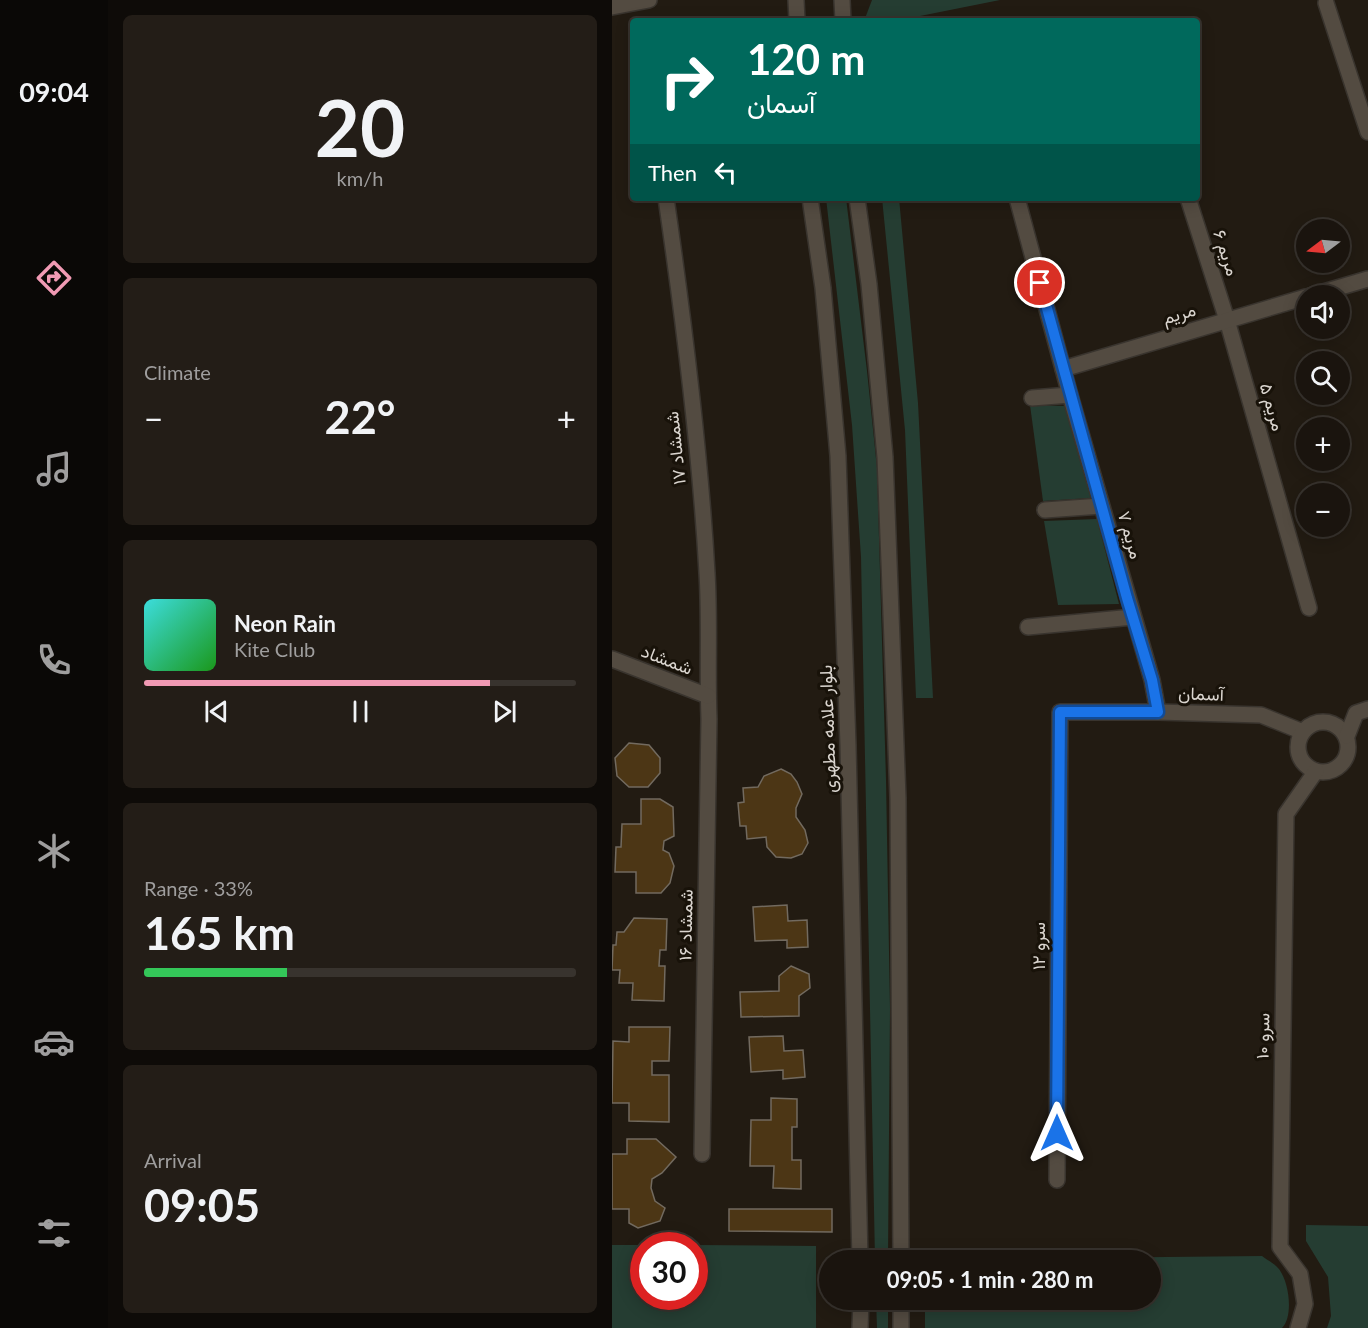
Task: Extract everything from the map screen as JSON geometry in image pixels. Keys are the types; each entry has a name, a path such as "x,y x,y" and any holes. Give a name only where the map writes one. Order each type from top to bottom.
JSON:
{"street":[{"path":"612,7 649,0"},
{"path":"796,0 797,18"},
{"path":"842,0 843,18"},
{"path":"1326,3 1368,132"},
{"name":"شمشاد ۱۷","path":"666,201 681,296 707,575 708,696"},
{"name":"بلوار علامه مطهری","path":"810,201 823,288 838,456 848,733 860,1250"},
{"path":"857,201 869,284 885,457 898,798 901,1250"},
{"name":"مریم ۷","path":"1018,201 1101,506 1152,680 1158,712"},
{"name":"مریم ۶","path":"1189,201 1227,320"},
{"name":"مریم","path":"1347,285 1368,279"},
{"name":"مریم","path":"1063,369 1296,300"},
{"name":"مریم ۵","path":"1227,320 1309,608"},
{"path":"1032,398 1070,395"},
{"path":"1045,510 1101,506"},
{"path":"1028,627 1133,617"},
{"name":"شمشاد","path":"612,659 708,696"},
{"name":"شمشاد ۱۶","path":"702,1154 708,696"},
{"path":"1347,736 1342,729 1326,721 1309,725 1303,732 1298,747 1299,754 1309,767 1316,771 1332,771 1340,767 1348,753 1347,736 1356,713 1368,709"},
{"name":"آسمان","path":"1060,712 1261,715 1303,732"},
{"name":"سرو ۱۲","path":"1057,1180 1060,712"},
{"name":"سرو ۱۰","path":"1298,1328 1305,1304 1300,1275 1280,1247 1286,814 1316,771"},
{"path":"861,1310 861,1328"},
{"path":"901,1310 901,1328"}],"green space":[{"path":"872,0 1000,0 910,18 865,18"},
{"path":"826,201 846,201 877,468 890,1009 888,1250 875,1250 861,557 852,425"},
{"path":"882,201 899,201 918,403 933,698 916,698 905,430"},
{"path":"1030,405 1066,406 1091,498 1043,501"},
{"path":"1097,519 1119,604 1058,605 1044,521"},
{"path":"1306,1225 1368,1226 1368,1328 1327,1328 1331,1316 1328,1277 1306,1241"},
{"path":"612,1245 630,1245 630,1310 708,1310 708,1245 816,1246 816,1328 612,1328"},
{"path":"1262,1256 1276,1266 1285,1281 1289,1298 1286,1322 1282,1328 925,1328 925,1310 1161,1310 1161,1257"},
{"path":"876,1310 888,1310 888,1328 877,1328"}],"building":[{"path":"629,743 649,745 660,758 660,773 648,787 629,787 617,776 615,758"},
{"path":"781,769 791,774 802,794 796,808 796,817 805,830 808,843 802,854 791,858 776,857 767,847 766,837 747,839 746,826 740,826 738,803 744,802 743,788 758,787 764,776"},
{"path":"641,799 660,799 673,807 674,836 664,841 663,850 669,853 674,866 670,883 661,893 636,893 636,872 615,872 616,847 621,847 622,824 641,824"},
{"path":"787,905 788,921 807,920 808,947 787,948 787,940 755,941 753,907"},
{"path":"634,918 667,919 666,950 660,950 659,966 665,966 664,1001 632,1000 633,983 619,983 620,970 612,970 613,945 616,945 617,932 624,932"},
{"path":"791,966 809,974 810,988 799,996 799,1016 741,1017 740,992 779,991 779,976"},
{"path":"629,1027 670,1027 669,1061 652,1061 652,1075 669,1075 669,1122 629,1121 629,1103 612,1103 613,1041 629,1042"},
{"path":"783,1036 784,1051 803,1050 805,1077 783,1079 783,1070 751,1072 749,1037"},
{"path":"771,1098 797,1099 797,1127 792,1127 792,1160 801,1160 801,1189 773,1188 774,1166 750,1166 751,1120 771,1120"},
{"path":"627,1139 656,1139 676,1157 662,1173 652,1179 651,1188 655,1201 665,1208 660,1221 638,1228 629,1223 629,1209 612,1209 612,1154 627,1154"},
{"path":"729,1209 832,1209 832,1232 729,1231"}],"route":[{"path":"1040,283 1152,680 1158,712 1060,712 1057,1133"}]}
